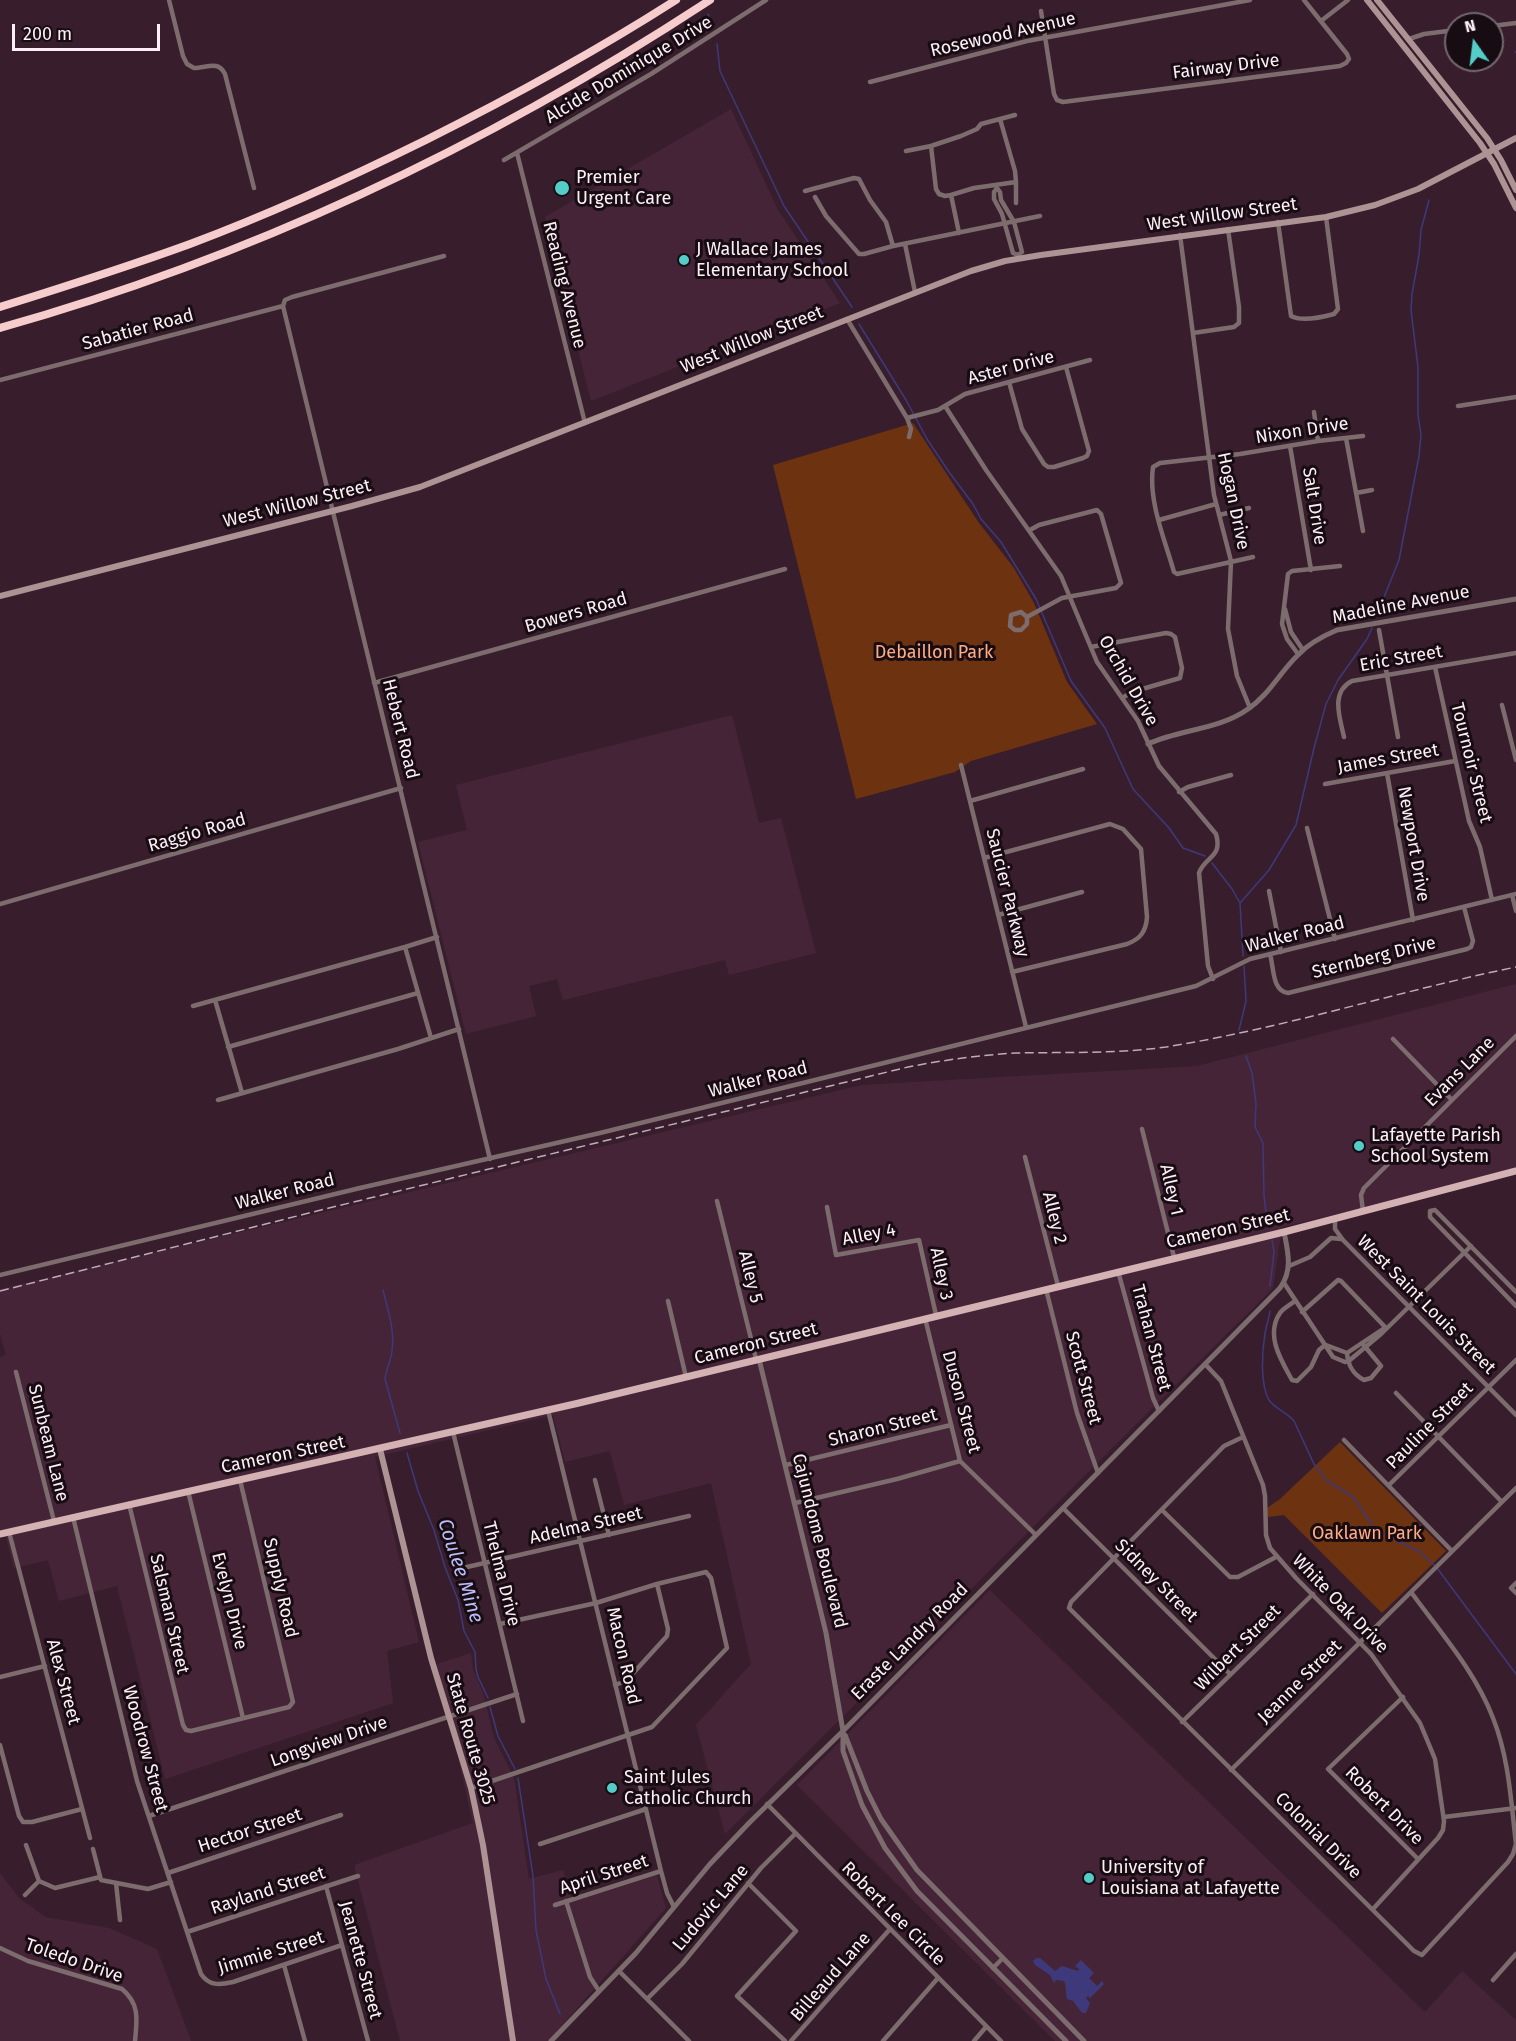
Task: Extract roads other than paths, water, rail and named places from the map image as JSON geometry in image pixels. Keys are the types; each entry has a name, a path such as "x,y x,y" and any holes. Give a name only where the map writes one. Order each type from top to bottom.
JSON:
{"highway":[{"path":"0,307 190,244 331,186 498,104 577,60 676,0"},
{"path":"0,327 130,286 246,243 410,172 594,73 710,0"}],"main road":[{"path":"1366,0 1487,153 1516,208"},
{"path":"1377,0 1495,149 1516,189"},
{"path":"1400,42 1409,39"},
{"name":"West Willow Street","path":"0,596 420,487 971,271 1019,257 1326,217 1375,206 1400,196 1516,138"},
{"name":"Cameron Street","path":"0,1534 380,1449 686,1377 1284,1232 1516,1171"},
{"name":"State Route 3025","path":"380,1449 424,1634 471,1788 483,1845 513,2041"}],"street":[{"path":"169,0 185,61 194,68 218,65 225,74 254,188"},
{"name":"Alcide Dominique Drive","path":"504,160 651,74 766,0"},
{"name":"Rosewood Avenue","path":"870,82 997,47 1250,0"},
{"path":"1304,0 1321,21 1348,0"},
{"path":"1041,12 1046,37"},
{"name":"Fairway Drive","path":"1046,37 1054,94 1057,100 1063,102 1344,64 1348,59 1347,54 1321,21"},
{"path":"1409,39 1444,32"},
{"path":"906,151 931,146 977,129 981,124 1015,115"},
{"path":"1000,118 1016,171 1016,204"},
{"path":"931,146 936,189 939,194 945,196 974,188 996,187 1016,182"},
{"name":"Reading Avenue","path":"517,153 585,423"},
{"path":"805,191 854,178 859,179 870,200 886,222 893,246"},
{"path":"996,187 1014,222 1022,252 1019,257 1013,253 1002,214 994,199 996,187"},
{"path":"951,195 959,233"},
{"path":"814,197 826,216 859,254 1040,216"},
{"path":"1278,222 1290,314 1297,319 1334,314 1338,309 1326,217"},
{"path":"1193,333 1234,327 1239,323 1239,307 1228,229"},
{"path":"1009,239 1012,233 1017,233"},
{"name":"Hogan Drive","path":"1180,236 1216,504 1231,561 1228,629 1237,676 1250,708"},
{"path":"905,244 915,292"},
{"name":"Sabatier Road","path":"0,380 283,306 289,298 444,256"},
{"name":"Hebert Road","path":"283,306 490,1159"},
{"path":"847,319 907,418 911,429 909,436"},
{"name":"Aster Drive","path":"907,418 945,406 965,394 1090,360"},
{"path":"1009,382 1022,429 1046,466 1054,467 1083,458 1089,451 1066,367"},
{"path":"1458,406 1516,397"},
{"name":"Orchid Drive","path":"945,406 986,470 1061,576 1101,668 1138,721 1159,766 1211,827 1217,838 1216,852 1203,865 1199,873 1209,966 1213,979"},
{"path":"1314,412 1318,441"},
{"name":"Nixon Drive","path":"1159,520 1152,477 1153,467 1160,463 1363,436"},
{"path":"1346,438 1363,531"},
{"name":"Salt Drive","path":"1290,446 1311,570"},
{"path":"1356,493 1372,490"},
{"path":"1216,504 1159,520 1174,572 1177,574 1253,557"},
{"path":"1219,515 1249,508"},
{"path":"1027,616 1070,596 1116,588 1120,585 1120,576 1101,514 1097,510 1039,525 1030,530"},
{"path":"1300,652 1287,639 1282,616 1285,609 1289,573 1340,566"},
{"name":"Bowers Road","path":"374,682 785,568"},
{"name":"Madeline Avenue","path":"1148,744 1230,720 1250,708 1268,692 1300,652 1322,637 1345,628 1516,599"},
{"path":"1016,612 1027,616 1028,624 1020,630 1015,630 1010,626 1011,615 1016,612"},
{"path":"1379,630 1385,675 1398,737"},
{"path":"1091,647 1166,633 1175,637 1182,668 1180,678 1132,692 1122,698"},
{"name":"Eric Street","path":"1344,737 1338,701 1341,692 1352,681 1516,653"},
{"name":"Tournoir Street","path":"1435,667 1469,821 1480,847 1492,900"},
{"path":"1502,705 1516,760"},
{"name":"James Street","path":"1325,784 1455,761"},
{"name":"Saucier Parkway","path":"961,765 1026,1027"},
{"path":"970,801 1083,769"},
{"name":"Newport Drive","path":"1387,773 1413,920"},
{"path":"1179,792 1188,787 1231,775"},
{"name":"Raggio Road","path":"0,904 400,788"},
{"path":"984,858 1110,824 1124,829 1141,849 1147,917 1146,927 1141,936 1127,944 1012,972"},
{"path":"1307,828 1335,939"},
{"path":"1269,891 1281,952"},
{"path":"998,915 1082,892"},
{"path":"1514,895 1516,910"},
{"name":"Walker Road","path":"0,1275 349,1190 490,1159 1196,986 1245,961 1514,895"},
{"name":"Sternberg Drive","path":"1270,954 1276,985 1281,991 1288,993 1467,949 1473,941 1464,907"},
{"path":"193,1006 437,937"},
{"path":"405,947 431,1038"},
{"path":"228,1047 418,993"},
{"path":"215,1000 242,1093"},
{"path":"218,1100 459,1029"},
{"name":"Evans Lane","path":"1363,1211 1361,1196 1364,1188 1516,1036"},
{"path":"1393,1039 1451,1099"},
{"name":"Alley 1","path":"1142,1129 1174,1257"},
{"name":"Alley 2","path":"1024,1157 1058,1286"},
{"name":"Alley 5","path":"717,1201 758,1359"},
{"name":"Alley 4","path":"826,1208 837,1255 920,1240"},
{"path":"1516,1292 1435,1210 1430,1211 1430,1217 1516,1306"},
{"path":"1335,1219 1335,1229 1343,1240"},
{"name":"Eraste Landry Road","path":"551,2041 619,1971 710,1864 767,1804 843,1731 1284,1283 1289,1266 1284,1232"},
{"path":"1289,1266 1310,1257 1331,1238 1343,1240"},
{"name":"Alley 3","path":"920,1240 936,1315"},
{"name":"West Saint Louis Street","path":"1343,1240 1516,1415"},
{"path":"1284,1283 1325,1345 1337,1359 1342,1362 1348,1361 1409,1307 1471,1246"},
{"name":"Trahan Street","path":"1118,1271 1153,1398 1159,1411"},
{"path":"1302,1312 1338,1280 1386,1328"},
{"name":"Scott Street","path":"1046,1289 1077,1413 1098,1473"},
{"path":"668,1301 686,1377"},
{"path":"1295,1301 1279,1314 1274,1334 1276,1349 1292,1380 1297,1381 1311,1367 1319,1350 1325,1345"},
{"name":"Duson Street","path":"925,1318 960,1461 1036,1535"},
{"path":"1325,1345 1347,1353 1364,1345"},
{"path":"1347,1353 1350,1368 1364,1380 1371,1378 1381,1366 1364,1345"},
{"name":"Cajundome Boulevard","path":"758,1359 826,1633 843,1731 843,1751 869,1822 917,1891 1066,2041"},
{"name":"Pauline Street","path":"1389,1485 1516,1360"},
{"name":"White Oak Drive","path":"1205,1364 1221,1381 1264,1491 1266,1535 1270,1548 1276,1557 1371,1654 1420,1722 1430,1744 1437,1769 1444,1817"},
{"name":"Sunbeam Lane","path":"16,1372 54,1521"},
{"path":"1396,1393 1502,1502"},
{"name":"Macon Road","path":"548,1410 666,1893 674,1907"},
{"name":"Sharon Street","path":"786,1465 951,1425"},
{"name":"Thelma Drive","path":"453,1432 523,1721"},
{"name":"Colonial Drive","path":"1243,1437 1224,1446 1071,1602 1070,1611 1413,1951 1420,1955 1424,1954 1513,1854 1516,1844 1514,1809 1504,1754 1489,1707 1467,1669 1411,1592"},
{"path":"1344,1440 1452,1551"},
{"path":"795,1503 897,1479 960,1461"},
{"name":"Supply Road","path":"240,1479 294,1699 289,1707 243,1718"},
{"path":"595,1480 609,1534"},
{"name":"Jeanne Street","path":"1231,1770 1516,1488"},
{"name":"Evelyn Drive","path":"188,1491 243,1718"},
{"name":"Salsman Street","path":"129,1504 171,1679 186,1730 191,1731 243,1718"},
{"name":"Sidney Street","path":"1064,1508 1230,1674"},
{"path":"1162,1510 1230,1578 1238,1577 1276,1557"},
{"name":"Adelma Street","path":"454,1570 689,1515"},
{"name":"Woodrow Street","path":"73,1517 138,1781 201,1974 207,1982"},
{"name":"Alex Street","path":"9,1532 90,1838"},
{"path":"471,1788 656,1725 727,1648 708,1572 657,1584 596,1603 500,1624"},
{"path":"1516,1583 1511,1588 1516,1593"},
{"path":"615,1685 626,1681 667,1636 668,1629 657,1584"},
{"name":"Wilbert Street","path":"1182,1722 1312,1594"},
{"path":"0,1677 45,1666"},
{"name":"Longview Drive","path":"149,1816 517,1694"},
{"name":"Robert Drive","path":"1403,1697 1328,1769 1418,1859"},
{"name":"Cajundome Boulevard","path":"843,1731 867,1791 886,1827 907,1857 933,1888 1084,2041"},
{"path":"0,1745 19,1816 23,1821 82,1809"},
{"name":"Robert Lee Circle","path":"767,1804 1001,2041"},
{"path":"540,1844 646,1809"},
{"path":"1373,1910 1441,1834 1444,1817 1514,1809"},
{"name":"Hector Street","path":"168,1873 341,1815"},
{"name":"Ludovic Lane","path":"647,1999 682,1964 748,1883 795,1834"},
{"path":"26,1845 39,1881 55,1888 100,1876"},
{"path":"93,1850 101,1880 148,1889 171,1882"},
{"name":"April Street","path":"555,1905 661,1871"},
{"name":"Rayland Street","path":"187,1932 358,1876"},
{"path":"25,1895 39,1881"},
{"path":"116,1883 120,1920"},
{"path":"748,1883 796,1931 737,1996 785,2041"},
{"name":"Jeanette Street","path":"326,1886 368,2041"},
{"path":"566,1901 590,1977 599,1991"},
{"name":"Billeaud Lane","path":"791,2041 890,1929"},
{"name":"Jimmie Street","path":"207,1982 217,1984 233,1982 342,1945"},
{"name":"Toledo Drive","path":"0,1948 21,1959 122,1989 132,1999 136,2008 135,2041"},
{"path":"1493,1980 1516,1954"},
{"path":"993,1968 1002,1959"},
{"path":"284,1965 305,2041"},
{"path":"619,1971 689,2041"},
{"path":"883,2041 938,1978"},
{"path":"974,2041 987,2027"}],"waterway":[{"path":"708,14 713,27"},
{"path":"717,44 720,71 784,206 852,307"},
{"path":"1376,617 1399,560 1419,456 1421,435 1418,415 1418,367 1411,310 1421,230 1429,200"},
{"path":"859,324 927,439 981,519 1001,542 1036,599 1071,681 1105,728 1133,789 1169,828 1183,848 1205,856"},
{"path":"1243,956 1240,903 1269,870 1296,825 1326,704 1338,680 1367,639 1372,628"},
{"path":"1212,863 1240,903"},
{"path":"1239,1030 1246,1001 1244,966"},
{"path":"1246,1056 1252,1073 1256,1103 1255,1127 1263,1143 1264,1196 1268,1228"},
{"path":"1270,1286 1274,1252 1272,1240"},
{"name":"Coulee Mine","path":"383,1290 393,1336 385,1379 400,1433"},
{"path":"1270,1311 1265,1331 1263,1358 1264,1386 1269,1400 1294,1421 1314,1464 1326,1480 1353,1497 1377,1532 1419,1551 1434,1565"},
{"name":"Coulee Mine","path":"407,1453 418,1491 458,1600 464,1631 475,1652 478,1677 488,1698"},
{"path":"1437,1568 1516,1674"},
{"name":"Coulee Mine","path":"490,1707 498,1736 515,1769"},
{"name":"Coulee Mine","path":"518,1778 533,1876 536,1930 546,1979 560,2014"}],"railway":[{"path":"0,1291 908,1067 1002,1054 1110,1052 1166,1047 1298,1020 1516,967"}],"place":[{"name":"Premier Urgent Care","path":"562,188"},
{"name":"J Wallace James Elementary School","path":"684,260"},
{"name":"Lafayette Parish School System","path":"1359,1146"},
{"name":"Saint Jules Catholic Church","path":"612,1788"},
{"name":"University of Louisiana at Lafayette","path":"1089,1878"}],"park label":[{"name":"Debaillon Park","path":"934,653"},
{"name":"Oaklawn Park","path":"1367,1534"}]}
